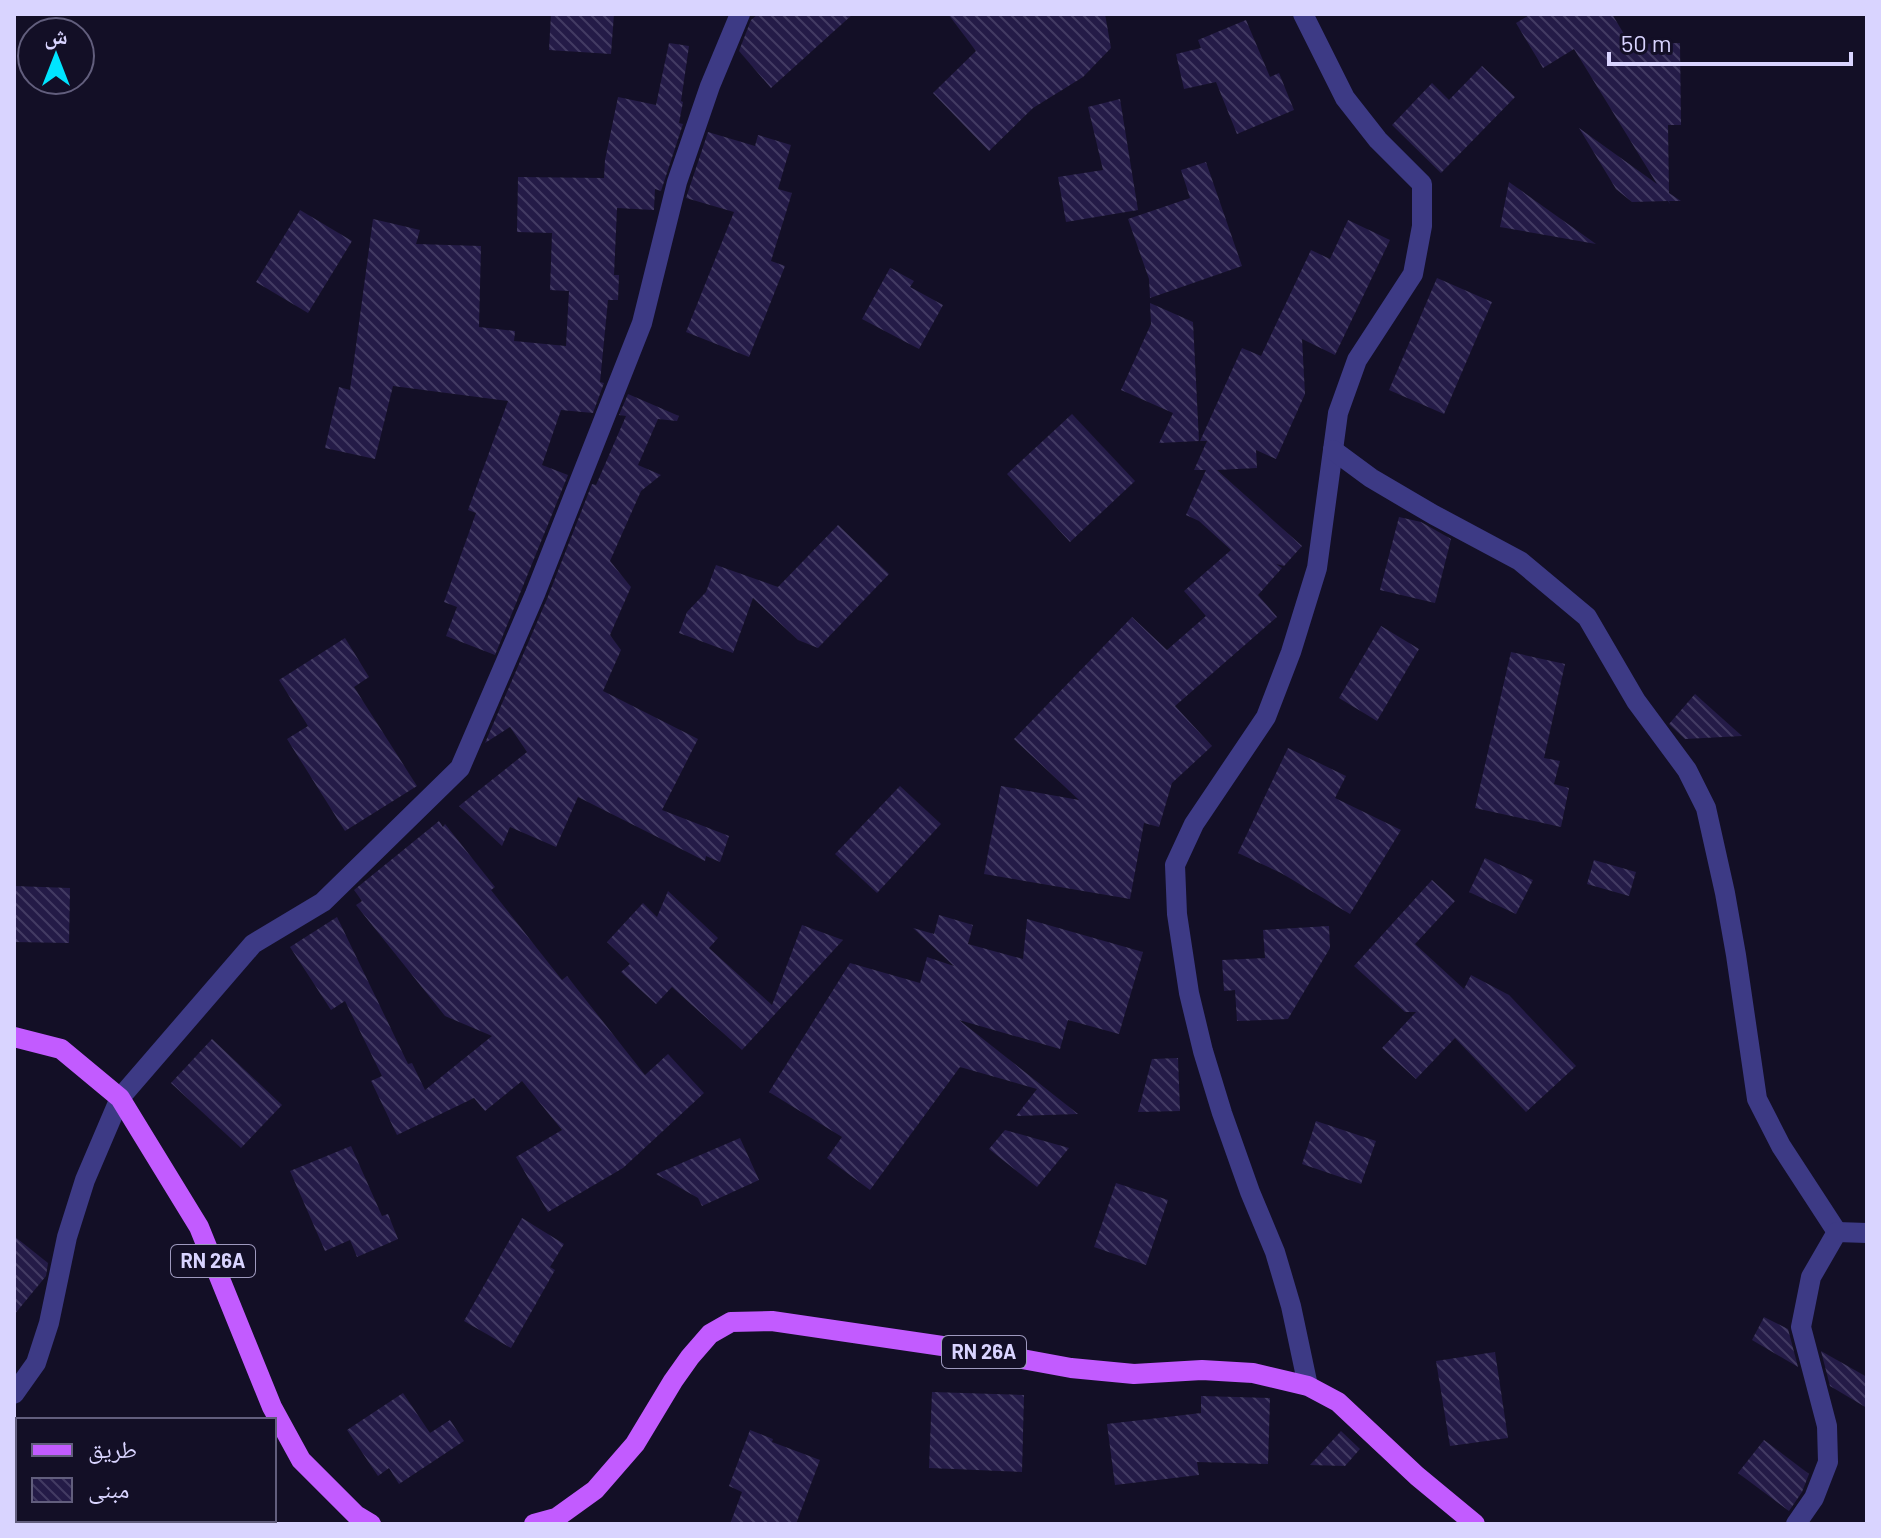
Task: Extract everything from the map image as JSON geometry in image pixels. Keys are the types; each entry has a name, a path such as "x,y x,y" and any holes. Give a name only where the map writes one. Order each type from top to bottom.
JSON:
{"main road":[{"name":"RN 26A","path":"14,1037 61,1049 120,1098 199,1227 272,1407 301,1460 356,1515 371,1524"},
{"name":"RN 26A","path":"534,1524 556,1518 595,1490 635,1444 690,1357 710,1334 731,1322 772,1321 1071,1368 1134,1374 1202,1370 1253,1373 1308,1386 1338,1402 1417,1476 1475,1524"}],"street":[{"path":"14,1394 36,1363 49,1323 67,1237 85,1180 120,1098 253,944 323,902 460,768 535,594 642,323 677,182 710,86 740,14"},
{"path":"1303,14 1345,98 1378,140 1422,184 1422,226 1413,274 1357,360 1338,413 1317,568 1291,652 1266,717 1194,824 1175,865 1177,914 1189,993 1203,1051 1226,1126 1275,1252 1291,1306 1308,1386"},
{"path":"1333,450 1371,478 1520,561 1587,617 1636,701 1687,770 1706,808 1725,893 1757,1099 1781,1146 1837,1232"},
{"path":"1837,1232 1867,1233"},
{"path":"1796,1524 1814,1498 1828,1462 1827,1426 1801,1327 1811,1277 1837,1232"}],"building":[{"path":"551,14 614,14 611,54 549,50"},
{"path":"758,14 853,14 771,88 739,51 751,20"},
{"path":"948,14 1105,14 1111,48 1083,77 1033,108 989,151 933,93 976,51"},
{"path":"1531,14 1612,14 1630,44 1680,43 1681,125 1668,125 1669,193 1681,201 1669,201 1670,204 1668,201 1632,202 1616,189 1579,128 1657,184 1574,49 1543,68 1516,23"},
{"path":"1246,20 1270,77 1279,73 1294,110 1237,134 1216,82 1184,89 1176,54 1201,48 1198,40"},
{"path":"669,43 689,46 679,123 683,124 661,191 655,189 654,210 617,208 614,275 619,275 618,300 608,300 600,382 604,383 593,413 561,410 542,465 568,475 495,655 446,636 457,607 444,602 476,513 468,510 508,401 393,386 375,459 325,448 339,387 350,390 373,219 420,230 416,244 481,246 479,327 515,331 514,341 566,346 569,291 550,290 552,233 517,232 518,177 604,178 618,97 656,105"},
{"path":"1482,66 1515,97 1441,173 1392,125 1432,83 1449,100"},
{"path":"1120,99 1138,210 1066,222 1058,177 1103,170 1088,107"},
{"path":"708,132 755,146 758,135 791,145 778,189 792,193 771,261 785,266 749,357 686,332 734,212 686,198"},
{"path":"1206,162 1242,266 1150,298 1149,279 1128,219 1190,198 1181,170"},
{"path":"1509,182 1596,244 1500,227"},
{"path":"300,210 352,241 308,313 256,282"},
{"path":"1348,220 1390,240 1335,355 1302,339 1305,394 1276,459 1256,450 1257,468 1217,470 1302,546 1284,566 1276,564 1282,568 1258,595 1277,617 1175,706 1212,746 1172,783 1159,827 1144,823 1130,899 984,874 1001,786 1079,800 1014,739 1132,617 1167,650 1206,616 1184,591 1231,550 1199,521 1186,515 1206,470 1194,470 1207,441 1200,441 1242,348 1261,356 1311,250 1330,259"},
{"path":"890,268 914,281 910,287 943,305 919,349 862,319"},
{"path":"1437,278 1492,302 1444,414 1389,390"},
{"path":"1150,303 1193,322 1199,441 1159,443 1173,413 1121,390 1151,324"},
{"path":"628,394 679,416 677,421 658,419 638,465 661,475 641,491 610,561 631,587 610,635 621,650 603,691 698,739 662,810 729,836 720,862 706,856 705,861 578,797 556,847 510,827 502,846 459,806 527,752 510,727 485,743 592,484 596,485 626,416 619,415"},
{"path":"1072,414 1135,481 1070,542 1007,474"},
{"path":"1399,517 1421,522 1451,539 1435,603 1380,590"},
{"path":"838,525 889,574 818,648 798,640 753,598 733,653 679,633 687,612 706,592 716,565 778,587"},
{"path":"1381,626 1419,649 1377,721 1339,698"},
{"path":"345,638 369,677 354,687 417,786 345,831 287,739 308,726 279,680"},
{"path":"1511,652 1565,664 1544,758 1560,761 1554,784 1569,788 1561,827 1475,808"},
{"path":"1695,694 1742,736 1685,739 1669,724"},
{"path":"1288,748 1346,776 1335,798 1401,830 1350,914 1281,873 1238,853"},
{"path":"900,786 941,824 877,893 835,854"},
{"path":"439,821 443,827 445,824 495,887 491,890 562,980 567,976 645,1075 668,1054 704,1093 623,1168 548,1212 516,1157 562,1130 522,1081 485,1111 474,1098 397,1135 371,1081 382,1076 345,1001 331,1010 290,947 337,917 408,1064 412,1063 425,1090 492,1036 445,1016 356,905 362,901 354,890"},
{"path":"1485,858 1533,880 1516,914 1469,892"},
{"path":"1594,860 1636,872 1629,896 1587,884"},
{"path":"1432,880 1455,901 1415,944 1464,989 1471,975 1509,995 1576,1066 1526,1112 1455,1038 1416,1079 1382,1048 1416,1012 1405,1012 1354,966"},
{"path":"14,886 70,888 69,943 14,942"},
{"path":"668,891 718,938 709,948 772,1005 802,925 843,940 742,1050 672,987 656,1004 621,972 630,964 607,942 643,903 657,917"},
{"path":"939,915 973,925 968,944 1023,959 1027,919 1143,952 1119,1034 1068,1020 1060,1049 959,1020 1078,1114 1016,1116 1037,1089 960,1067 870,1190 827,1158 842,1137 769,1092 850,963 920,983 927,957 954,966 913,928 934,934"},
{"path":"1329,926 1330,948 1288,1019 1237,1021 1235,990 1224,991 1222,960 1265,958 1263,930"},
{"path":"212,1039 282,1105 241,1148 171,1083"},
{"path":"1178,1058 1180,1111 1138,1112 1152,1059"},
{"path":"1316,1121 1376,1141 1361,1184 1302,1164"},
{"path":"1005,1130 1069,1148 1037,1187 989,1149"},
{"path":"740,1138 759,1180 702,1206 698,1198 656,1174"},
{"path":"351,1146 382,1216 388,1214 398,1239 357,1257 350,1240 325,1251 290,1171"},
{"path":"1116,1183 1168,1200 1146,1265 1094,1247"},
{"path":"522,1218 564,1244 550,1267 555,1270 511,1348 464,1321"},
{"path":"14,1236 48,1263 46,1276 14,1315"},
{"path":"1764,1317 1788,1329 1798,1367 1752,1340"},
{"path":"1821,1351 1867,1377 1867,1408 1830,1386"},
{"path":"1495,1352 1508,1438 1450,1446 1436,1361"},
{"path":"932,1392 1024,1395 1022,1472 929,1468"},
{"path":"403,1393 430,1433 450,1420 464,1441 399,1484 389,1468 378,1476 347,1430"},
{"path":"1201,1396 1270,1398 1268,1464 1197,1462 1199,1475 1115,1485 1107,1424 1201,1413"},
{"path":"750,1430 820,1460 796,1524 730,1524 742,1492 729,1486"},
{"path":"1341,1431 1360,1449 1345,1466 1310,1465"},
{"path":"1764,1440 1809,1474 1802,1492 1789,1511 1738,1473"}]}
